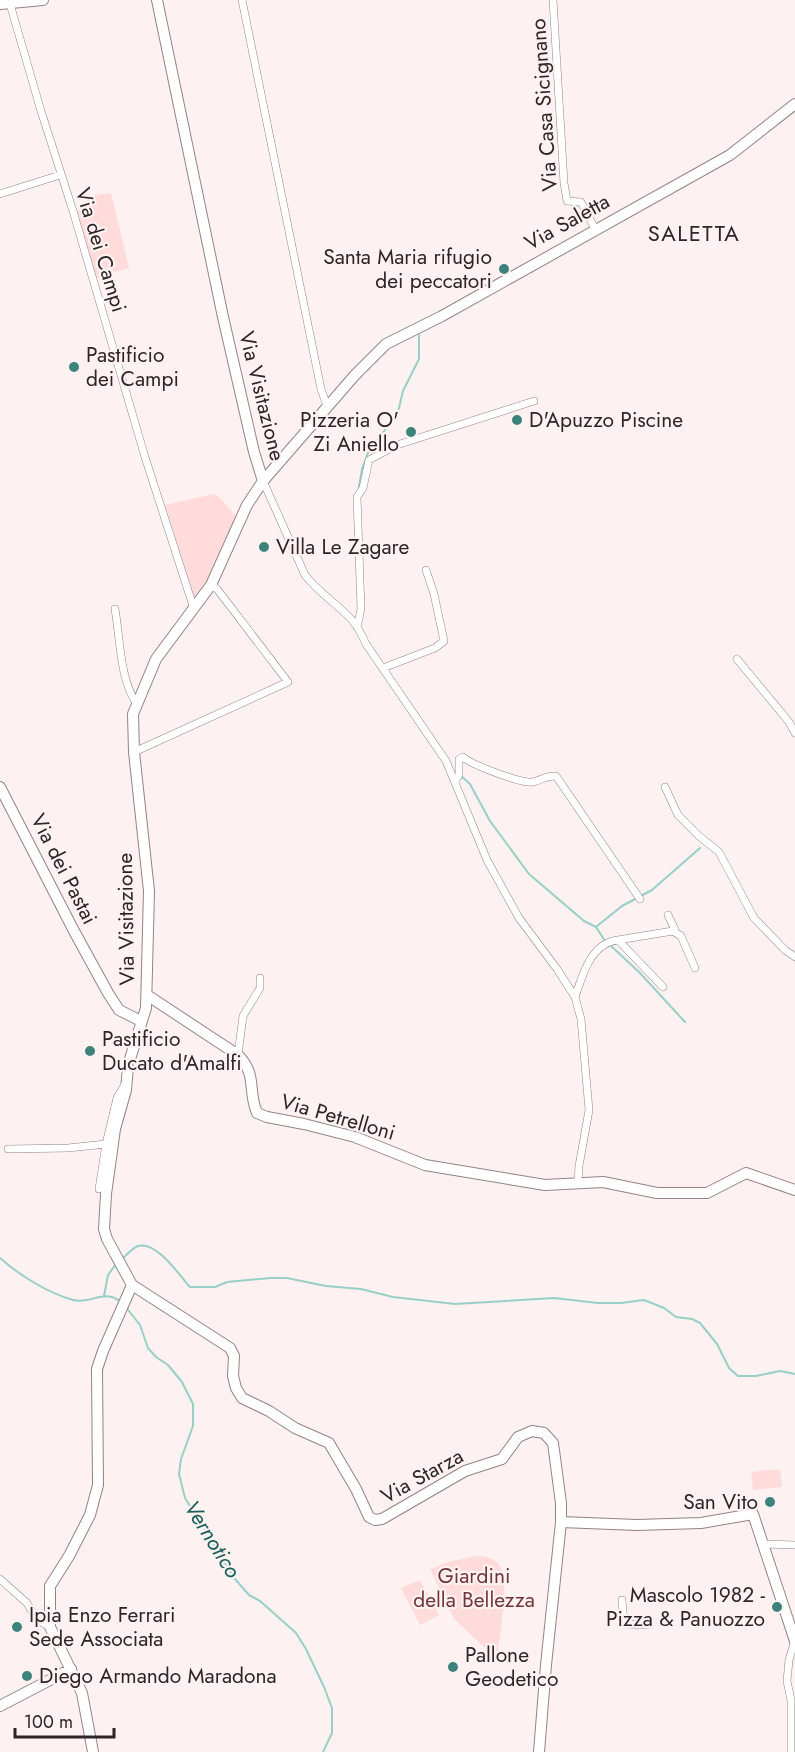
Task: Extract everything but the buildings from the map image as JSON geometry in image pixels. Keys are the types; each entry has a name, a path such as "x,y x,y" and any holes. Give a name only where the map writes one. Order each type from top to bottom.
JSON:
{"street":[{"path":"6,3 43,0"},
{"name":"Via Visitazione","path":"132,1285 112,1250 104,1229 106,1194 115,1129 127,1082 129,1063 146,1008 147,995 150,891 134,752 133,714 156,659 211,585 247,505 263,481 254,452 223,316 157,0"},
{"path":"242,0 321,389 327,406"},
{"name":"Via Casa Sicignano","path":"553,0 567,201 581,202 595,229"},
{"name":"Via dei Campi","path":"6,3 194,609"},
{"name":"Via Saletta","path":"263,481 355,375 393,339 442,316 730,155 795,104"},
{"path":"0,194 60,175"},
{"path":"357,627 361,609 357,497 363,488 369,460 397,445 534,401"},
{"path":"263,481 305,575 315,588 351,618 387,666 446,761 458,775 488,860 519,918 575,997 581,1019 589,1110 578,1182 603,1182 657,1193 706,1193 746,1173 795,1190"},
{"path":"387,666 435,648 444,641 434,594 426,570"},
{"path":"134,752 288,682 217,589 211,585"},
{"path":"115,609 126,677 137,704"},
{"path":"737,659 789,723 795,734"},
{"path":"458,775 459,759 463,757 472,764 532,782 549,775 556,776 640,899"},
{"name":"Via dei Pastai","path":"0,787 108,993 119,1010 141,1021"},
{"path":"665,787 678,815 719,852 754,918 785,950 795,957"},
{"path":"668,915 674,931 681,936 695,968"},
{"path":"575,997 582,975 596,950 607,942 674,931"},
{"path":"618,940 663,987"},
{"path":"147,995 238,1055 243,1016 260,988 260,978"},
{"name":"Via Petrelloni","path":"238,1055 249,1068 253,1103 257,1113 267,1117 355,1137 425,1165 546,1185 578,1182"},
{"path":"99,1189 106,1144 117,1098 127,1082"},
{"path":"8,1149 68,1148 106,1144"},
{"path":"93,1752 82,1693 50,1627 50,1586 69,1556 90,1515 98,1485 98,1370 103,1351 132,1285"},
{"name":"Via Starza","path":"132,1285 230,1348 234,1356 233,1376 236,1388 243,1398 295,1428 329,1443 356,1489 367,1514 372,1519 382,1519 465,1471 502,1459 518,1437 531,1431 544,1433 553,1443 561,1522 539,1752"},
{"path":"561,1507 574,1522"},
{"path":"561,1522 638,1526 701,1523 753,1514 795,1640 789,1660 787,1681 791,1700 793,1748 783,1752"},
{"path":"764,1544 795,1545"},
{"path":"0,1579 27,1603 37,1620 50,1627"},
{"path":"622,1600 624,1624 645,1624"},
{"path":"0,1698 70,1667"},
{"path":"0,1706 70,1667"}],"green space":[{"path":"111,193 129,268 95,278 75,211 88,208 88,205 96,203 95,195"},
{"path":"214,494 237,517 220,563 195,602 165,505"},
{"path":"780,1469 782,1487 753,1490 751,1472"},
{"name":"Giardini della Bellezza","path":"476,1556 493,1559 503,1573 504,1597 497,1659 454,1619 430,1569 448,1562"},
{"path":"420,1580 439,1615 420,1625 401,1588"}],"waterway":[{"path":"359,487 368,453 398,412 403,391 419,359 419,335"},
{"path":"461,776 470,784 490,821 529,874 584,921 596,927 605,941"},
{"path":"596,927 622,906 652,890 700,848"},
{"path":"610,945 639,972 685,1022"},
{"path":"123,1258 138,1246 153,1249 167,1260 190,1287 215,1287 227,1282 287,1278 326,1286 361,1289 393,1297 455,1304 554,1298 598,1303 644,1300 664,1308 676,1317 692,1319 700,1323 717,1344 729,1368 738,1376 756,1376 780,1371 795,1374"},
{"path":"0,1258 34,1283 63,1297 79,1301 109,1296 121,1302"},
{"path":"104,1296 108,1275 116,1264"},
{"name":"Vernotico","path":"125,1306 140,1325 148,1348 168,1365 182,1382 193,1404 193,1426 181,1459 179,1474 185,1498 235,1579 249,1595 260,1601 296,1633 324,1687 332,1708 332,1733 323,1752"}],"place":[{"name":"Santa Maria rifugio dei peccatori","path":"504,269"},
{"name":"Pastificio dei Campi","path":"74,367"},
{"name":"D'Apuzzo Piscine","path":"517,420"},
{"name":"Pizzeria O' Zi Aniello","path":"411,432"},
{"name":"Villa Le Zagare","path":"264,547"},
{"name":"Pastificio Ducato d'Amalfi","path":"90,1051"},
{"name":"San Vito","path":"770,1502"},
{"name":"Mascolo 1982 - Pizza & Panuozzo","path":"777,1607"},
{"name":"Ipia Enzo Ferrari Sede Associata","path":"17,1627"},
{"name":"Pallone Geodetico","path":"453,1667"},
{"name":"Diego Armando Maradona","path":"27,1676"}],"district":[{"name":"SALETTA","path":"694,233"}]}
